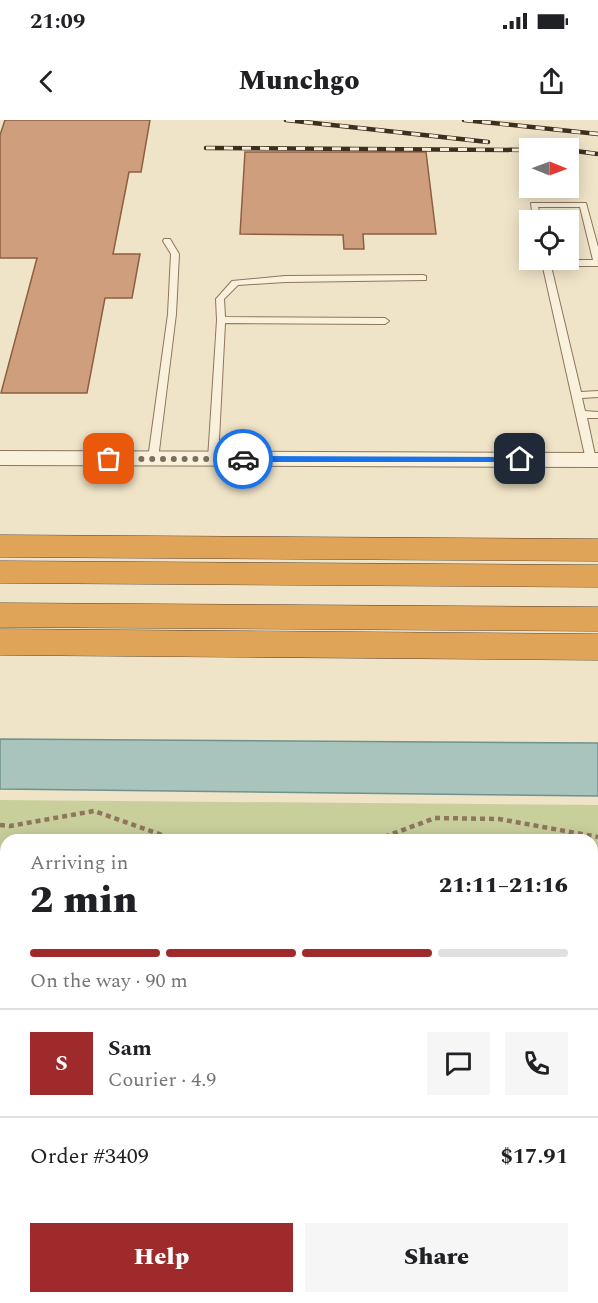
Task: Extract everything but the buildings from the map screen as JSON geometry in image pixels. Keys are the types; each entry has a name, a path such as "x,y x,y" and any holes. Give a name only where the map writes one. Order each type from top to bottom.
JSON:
{"highway":[{"path":"0,546 598,550"},
{"path":"0,572 598,576"},
{"path":"0,615 598,619"},
{"path":"0,642 598,647"}],"street":[{"path":"0,458 595,460"}],"lane":[{"path":"535,210 534,205 583,205 598,263 579,262"},
{"path":"153,459 172,314 175,254 167,241"},
{"path":"548,270 581,414 595,460"},
{"path":"213,459 221,320 220,299 235,283 285,279 423,278"},
{"path":"221,320 385,321"},
{"path":"577,395 598,394"},
{"path":"581,414 598,415"}],"path":[{"path":"0,825 10,826 94,811 159,834"},
{"path":"393,834 435,819 499,819 582,834"}],"green space":[{"path":"0,800 598,805 598,834 0,834"}],"water":[{"path":"0,739 598,743 598,796 0,789"}],"railway":[{"path":"286,120 488,142"},
{"path":"464,120 598,134"},
{"path":"206,148 519,150"},
{"path":"579,151 598,154"}],"way so far":[{"path":"109,459 243,459"}],"route":[{"path":"243,459 520,459"}]}
